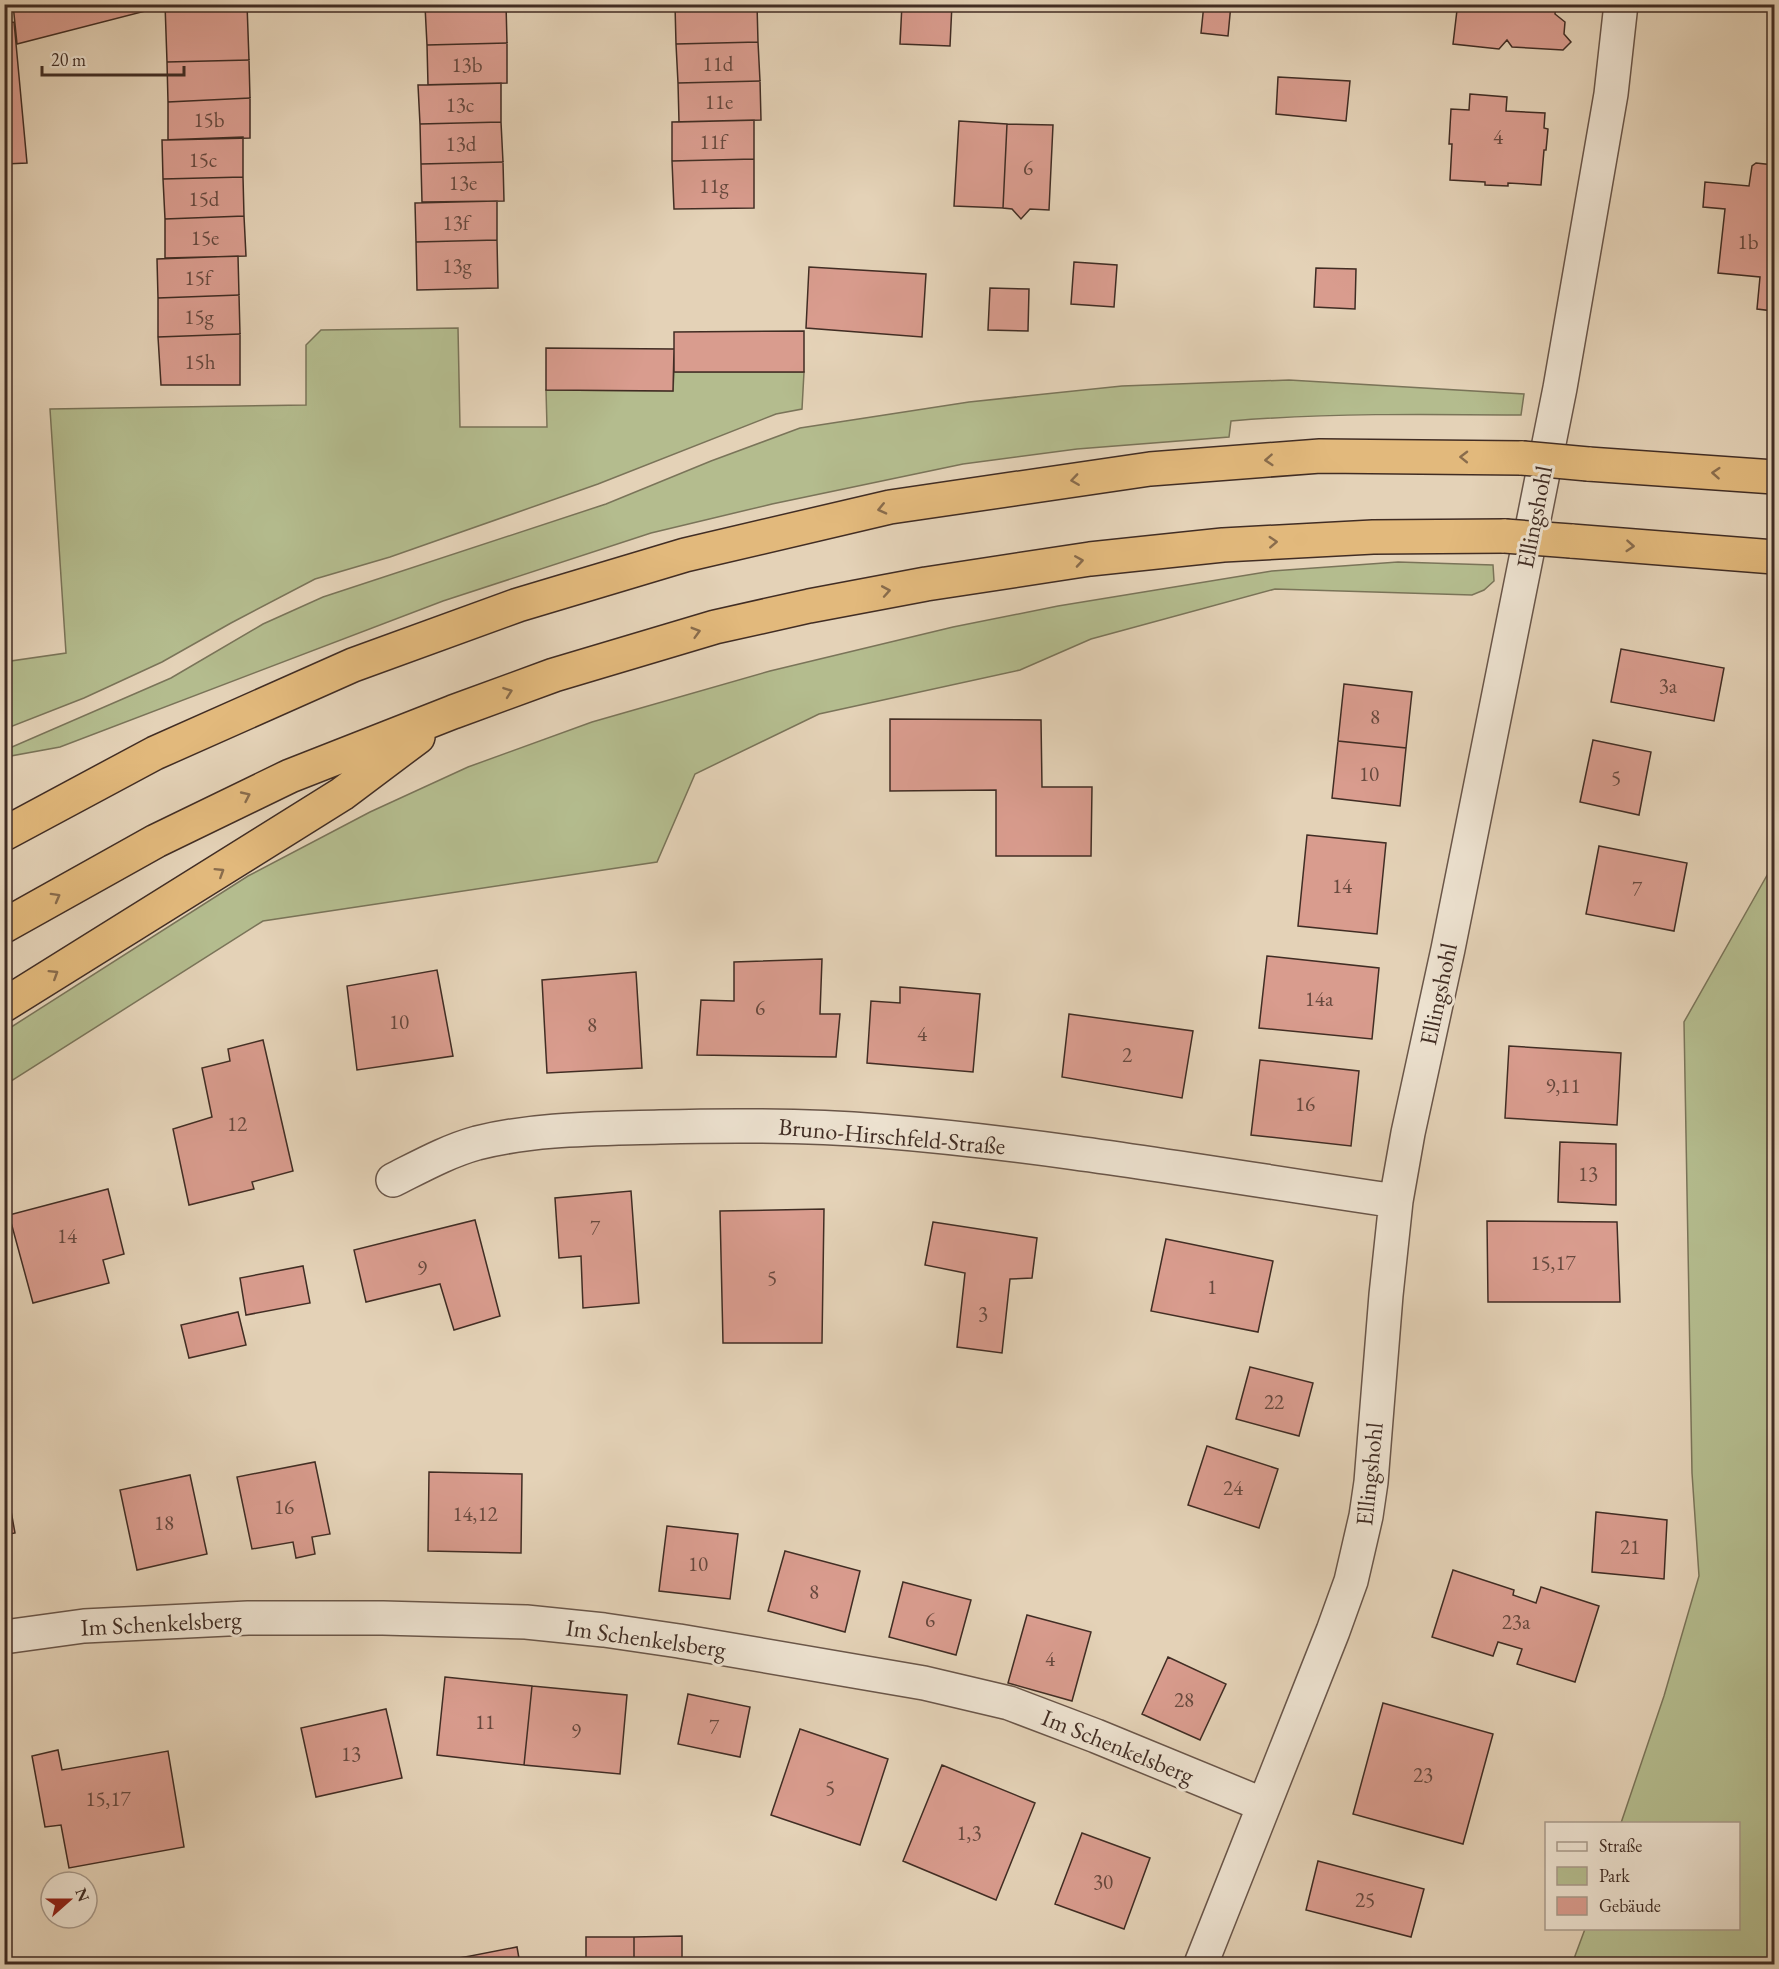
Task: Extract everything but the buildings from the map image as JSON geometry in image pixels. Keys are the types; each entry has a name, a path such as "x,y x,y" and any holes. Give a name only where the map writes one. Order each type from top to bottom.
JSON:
{"highway":[{"path":"4,834 155,753 353,665 518,606 686,555 890,507 1150,469 1320,456 1522,458 1774,477"},
{"path":"4,926 156,841 290,776 554,675 716,627 808,606 926,584 1090,559 1223,545 1373,537 1505,536 1774,557"},
{"path":"4,1005 342,794 453,712"}],"street":[{"name":"Ellingshohl","path":"1201,1965 1333,1631 1351,1581 1359,1549 1371,1482 1396,1201 1560,388 1611,94 1621,4"},
{"name":"Bruno-Hirschfeld-Straße","path":"393,1180 446,1154 507,1136 542,1132 732,1125 878,1131 955,1138 1396,1201"},
{"name":"Im Schenkelsberg","path":"4,1637 84,1626 271,1618 526,1622 604,1630 924,1683 1009,1703 1264,1805"}],"green space":[{"path":"458,328 460,427 547,427 546,390 673,391 674,372 804,372 802,409 776,414 598,484 390,557 315,579 162,662 84,698 5,729 4,662 66,653 50,409 306,405 306,345 321,330"},
{"path":"1289,380 1524,394 1521,415 1339,415 1231,421 1229,437 1077,449 963,464 772,504 651,533 443,601 60,747 5,757 5,750 171,678 263,624 323,597 606,504 800,428 969,402 1122,386"},
{"path":"1398,562 1493,565 1494,581 1484,590 1472,595 1275,589 1091,639 1020,670 819,714 695,774 657,862 263,921 5,1085 5,1031 248,876 370,812 468,767 592,722 770,671 953,627 1058,606 1272,571"},
{"path":"1774,863 1774,1964 1572,1964 1585,1930 1740,1930 1740,1822 1621,1822 1664,1696 1699,1576 1692,1473 1684,1022"}]}
